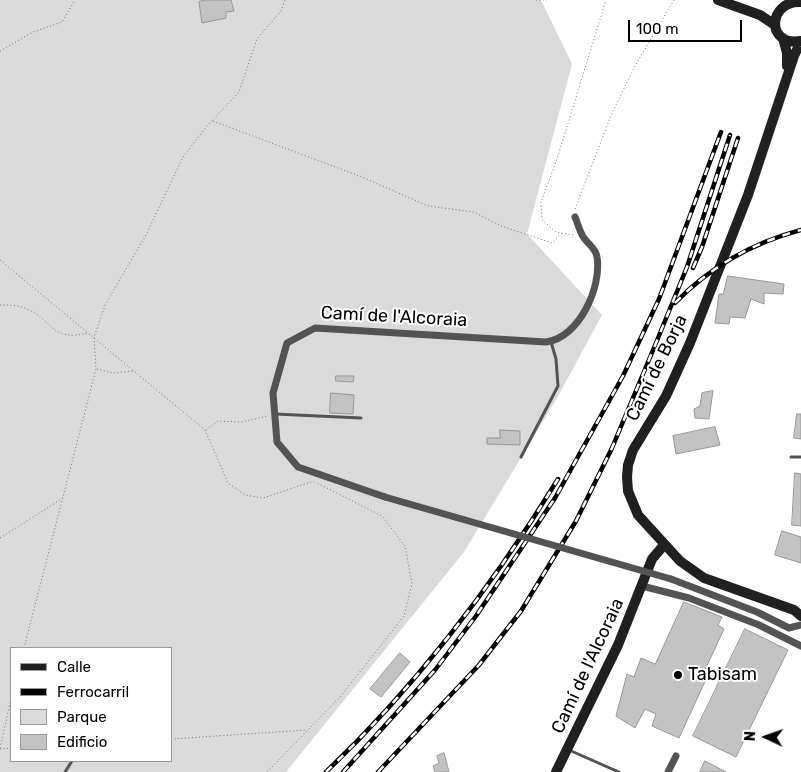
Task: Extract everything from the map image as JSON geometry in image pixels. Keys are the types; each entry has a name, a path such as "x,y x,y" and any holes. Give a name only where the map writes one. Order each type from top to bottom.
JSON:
{"street":[{"path":"718,0 760,14 775,25 783,38 795,42 801,41"},
{"path":"746,10 801,2"},
{"path":"775,25 776,14 786,3"},
{"name":"Camí de Borja","path":"783,38 787,53 787,77"},
{"name":"Camí de Borja","path":"801,41 794,56 748,195 690,343 666,396 633,450 628,465 628,491 632,505 638,515 680,561 704,578 794,610 801,616"},
{"path":"551,341 561,338 572,331 588,306 594,287 597,258 595,251 584,238 575,217"},
{"name":"Camí de l'Alcoraia","path":"551,341 315,328 287,343 273,393 277,442 298,467 385,496 671,579 757,612 789,628 801,626"},
{"name":"Camí de l'Alcoraia","path":"556,772 618,645 656,553 664,545"},
{"path":"642,586 689,598 759,625 801,646"},
{"path":"668,772 676,756"}],"lane":[{"path":"520,457 558,386 556,359 551,341"},
{"path":"274,414 360,418"},
{"path":"791,457 801,457"},
{"path":"567,749 619,772"}],"path":[{"path":"0,51 34,32 62,22 75,0"},
{"path":"24,647 96,369 94,337 106,303 146,235 183,157 212,121 240,92 258,39 281,11 285,0"},
{"path":"536,0 547,0"},
{"path":"584,238 556,232 542,220 541,202 557,160 606,0"},
{"path":"575,217 575,203 612,113 635,66 674,0"},
{"path":"212,121 362,177 428,206 474,212 501,226 552,244 562,233"},
{"path":"0,260 205,430 228,482 245,495 264,498 314,481 322,474"},
{"path":"0,305 27,309 59,333 71,337 89,333"},
{"path":"96,369 113,373 135,371"},
{"path":"205,430 218,421 241,422 274,414"},
{"path":"267,772 340,697 404,616 412,584 405,546 382,516 314,481"},
{"path":"0,538 63,498"},
{"path":"0,749 10,704"},
{"path":"172,739 307,730"}],"green space":[{"path":"0,0 541,0 572,64 527,234 602,315 557,398 464,552 286,772 0,772"}],"building":[{"path":"205,0 231,0 234,11 226,12 226,18 202,23 199,2"},
{"path":"728,276 784,284 783,294 764,293 764,304 751,299 745,318 730,317 729,324 715,323 719,294 723,294"},
{"path":"336,376 354,376 353,382 336,381"},
{"path":"713,391 709,419 695,418 694,409 700,406 702,393"},
{"path":"331,393 354,395 353,414 330,413"},
{"path":"797,414 801,414 801,439 794,438"},
{"path":"715,427 720,445 676,454 673,436"},
{"path":"500,430 520,431 520,445 487,444 487,438 500,438"},
{"path":"795,473 801,474 801,526 792,525"},
{"path":"782,531 801,537 801,563 775,555"},
{"path":"684,602 722,617 718,625 724,629 704,672 708,675 679,738 652,726 656,714 645,709 635,728 616,716 627,674 634,677 641,658 655,664"},
{"path":"745,629 788,650 736,757 693,736"},
{"path":"400,653 410,662 381,697 370,689"},
{"path":"444,753 449,772 435,772 433,766 439,763 437,756"},
{"path":"705,761 726,772 700,772"}],"railway":[{"path":"343,772 435,670 476,616 555,498 623,376 659,299 721,132"},
{"path":"378,772 479,665 521,611 576,521 612,448 687,267 730,135"},
{"path":"693,268 702,247 738,138"},
{"path":"675,303 703,278 733,258 749,249 801,230"},
{"path":"326,772 391,705 451,633 480,596 558,479"}],"place":[{"name":"Tabisam","path":"678,675"}]}
